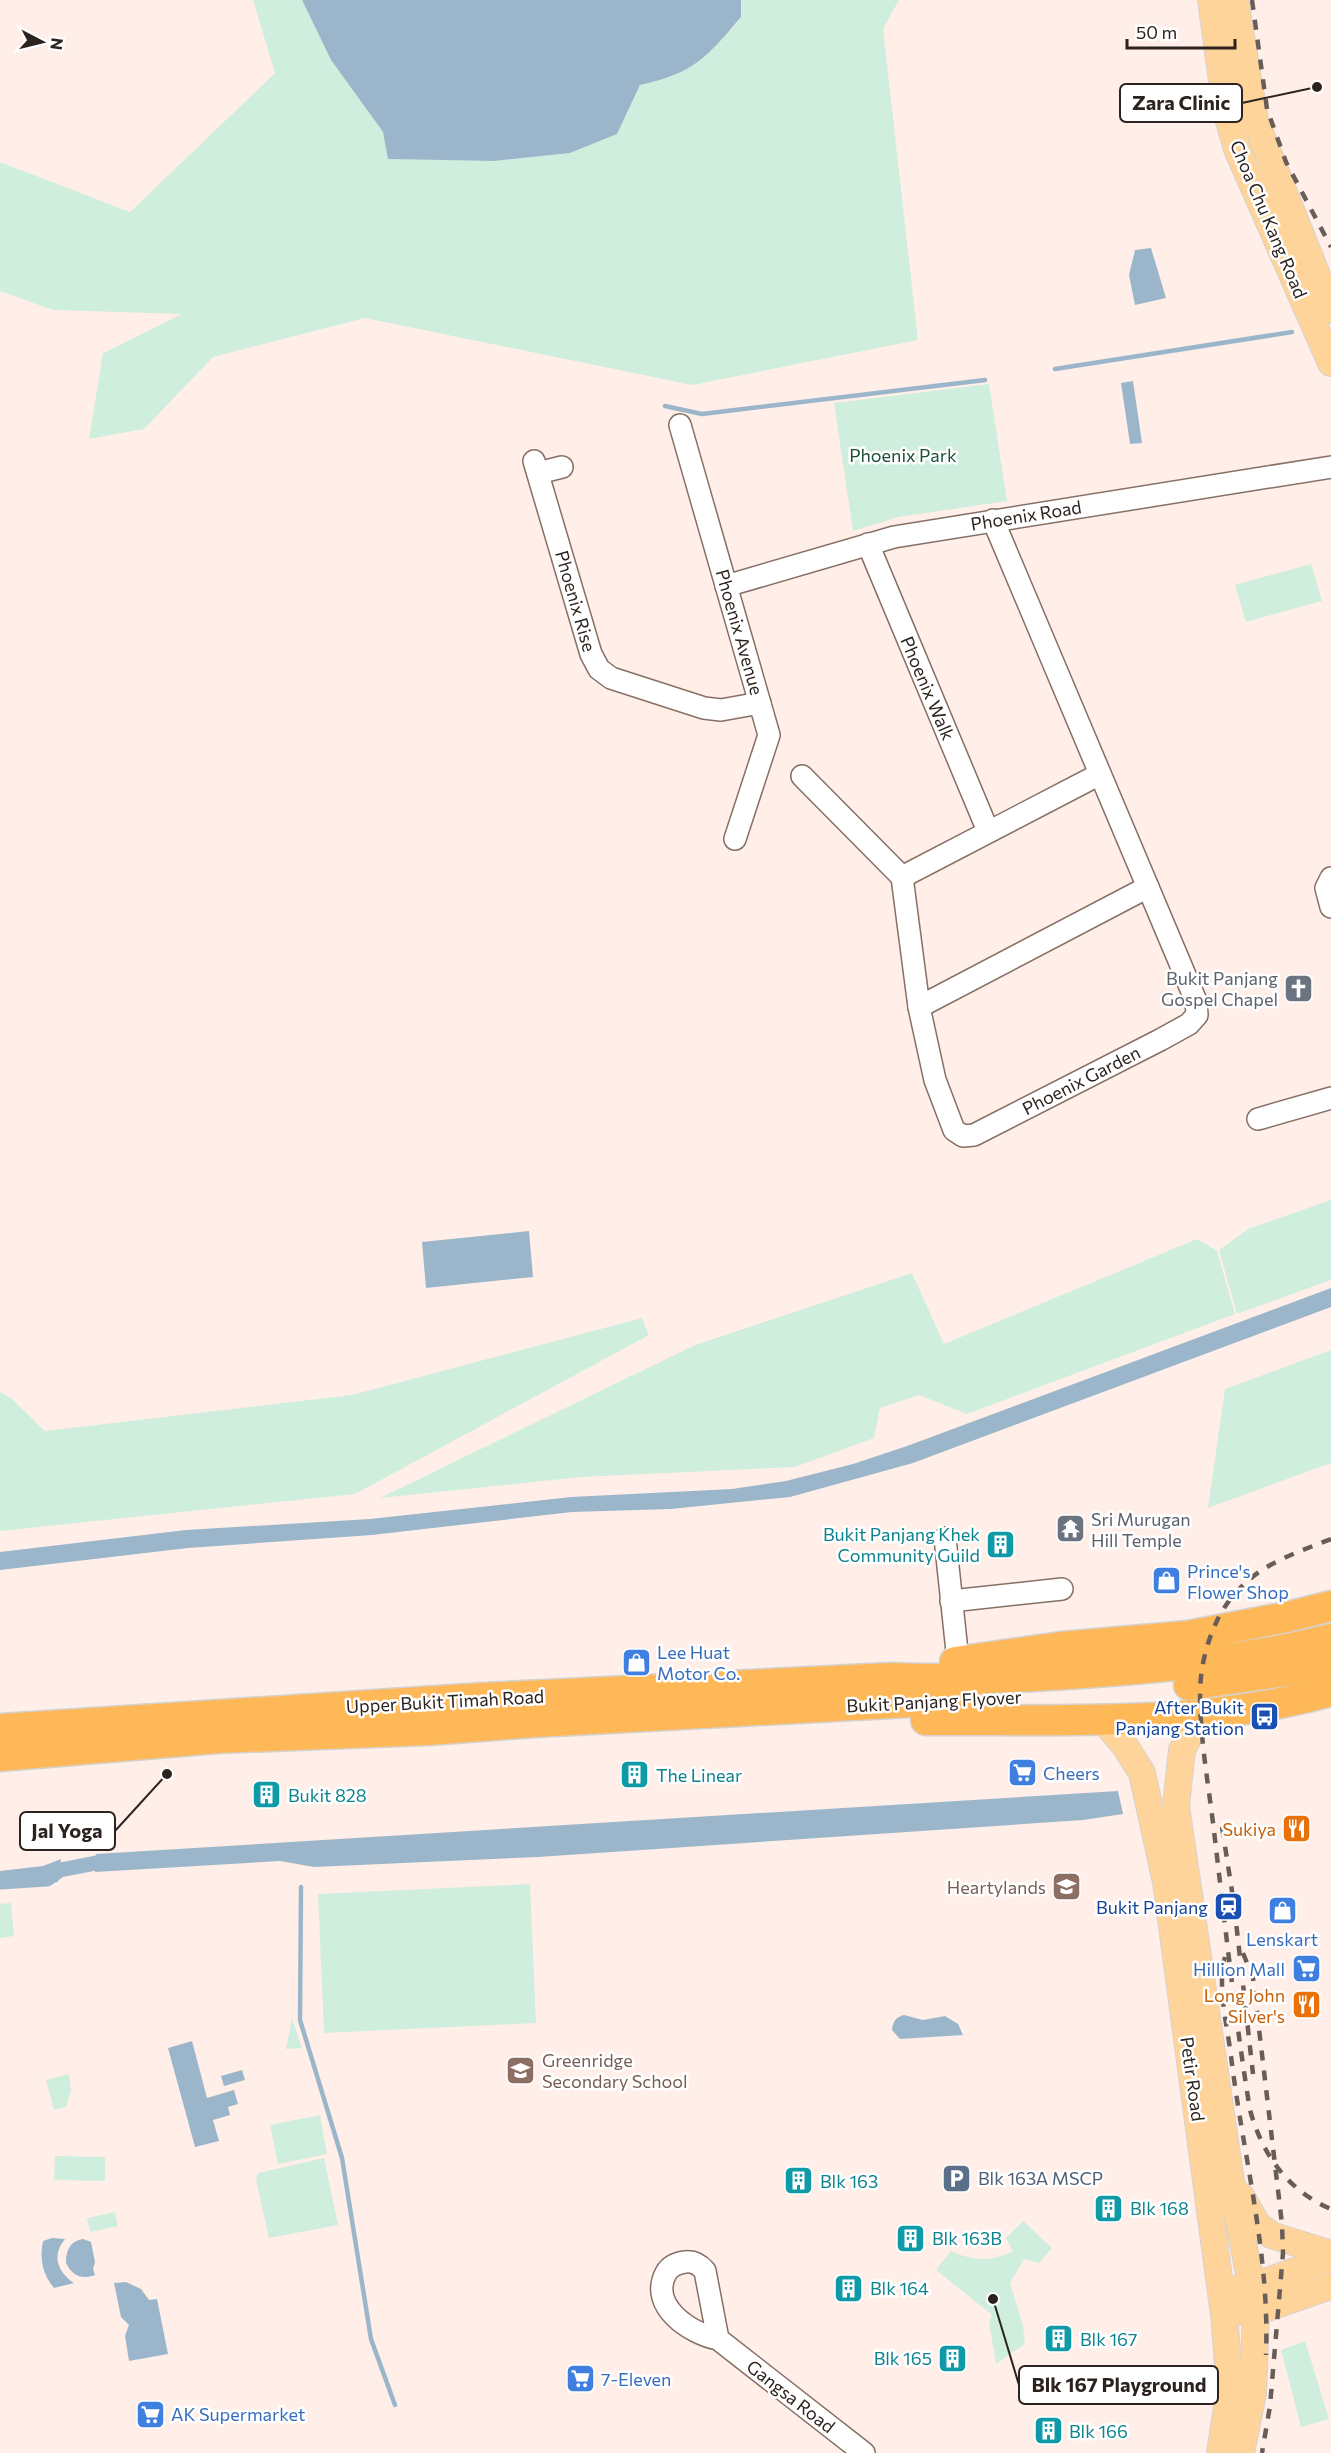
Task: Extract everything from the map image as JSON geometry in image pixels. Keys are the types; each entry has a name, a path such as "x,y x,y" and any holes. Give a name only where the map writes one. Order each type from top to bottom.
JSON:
{"highway":[{"path":"891,1678 932,1665 958,1661 1061,1647 1188,1636 1331,1606"},
{"name":"Bukit Panjang Flyover","path":"536,1722 1061,1684 1280,1652 1331,1639"},
{"name":"Bukit Panjang Flyover","path":"891,1678 1185,1686 1331,1664"},
{"name":"Upper Bukit Timah Road","path":"0,1729 483,1698 891,1678"},
{"path":"536,1722 568,1732 820,1723 1103,1720 1200,1716 1284,1704 1331,1691"},
{"name":"Upper Bukit Timah Road","path":"0,1756 218,1738 428,1731 536,1722"}],"main road":[{"name":"Choa Chu Kang Road","path":"1210,0 1226,111 1238,149 1312,265 1331,363"},
{"name":"Choa Chu Kang Road","path":"1235,0 1255,120 1331,310"},
{"name":"Petir Road","path":"1200,1716 1183,1747 1178,1771 1176,1806 1222,2175 1222,2303 1230,2388 1220,2453"},
{"name":"Petir Road","path":"1103,1720 1125,1746 1142,1773 1166,1882 1222,2175 1254,2298 1252,2393 1240,2453"},
{"path":"1166,1882 1171,1867 1184,1863"},
{"path":"1222,2175 1257,2224 1271,2235 1331,2256"},
{"path":"1254,2298 1331,2256"},
{"path":"1222,2303 1331,2286"}],"street":[{"name":"Phoenix Avenue","path":"680,425 769,735 735,839"},
{"name":"Phoenix Rise","path":"562,467 536,467 591,654 599,669 617,680 709,710 732,709 760,703"},
{"name":"Phoenix Road","path":"726,586 894,537 1331,467"},
{"name":"Phoenix Garden","path":"902,877 919,1007 935,1080 954,1130 963,1136 974,1136 1160,1040 1188,1024 1197,1015 1196,1001 993,520"},
{"name":"Phoenix Walk","path":"868,544 988,831"},
{"path":"802,776 902,877 1100,774"},
{"path":"1331,878 1326,888 1331,907"},
{"path":"919,1007 1148,887"},
{"path":"1258,1119 1331,1098"},
{"path":"945,1538 958,1661"},
{"path":"951,1601 1062,1589"},
{"name":"Gangsa Road","path":"718,2339 864,2453"}],"green space":[{"path":"253,0 302,0 331,60 383,132 389,159 494,161 570,153 617,134 640,85 673,76 708,53 741,18 741,0 899,0 883,29 918,340 692,385 365,318 213,357 144,429 89,439 103,353 182,314 53,310 0,291 0,162 130,212 275,73"},
{"name":"Phoenix Park","path":"989,384 1007,501 899,517 853,531 834,403"},
{"path":"1311,564 1322,601 1246,622 1235,585"},
{"path":"1331,1200 1331,1280 1237,1314 1219,1250 1248,1229"},
{"path":"1197,1239 1217,1251 1235,1314 967,1414 919,1395 880,1408 874,1438 795,1467 581,1477 380,1498 695,1345 912,1273 944,1344"},
{"path":"642,1318 649,1335 355,1494 0,1531 0,1392 12,1399 45,1431 352,1395"},
{"path":"1331,1350 1331,1463 1208,1508 1225,1389"},
{"path":"530,1884 536,2023 324,2033 318,1894"},
{"path":"11,1903 14,1936 0,1938 0,1904"},
{"path":"292,2018 302,2048 286,2049"},
{"path":"69,2074 71,2091 66,2107 54,2110 46,2080"},
{"path":"320,2115 327,2154 278,2164 270,2125"},
{"path":"55,2156 105,2157 105,2181 54,2180"},
{"path":"324,2158 338,2225 269,2238 256,2180 258,2173"},
{"path":"115,2212 118,2226 90,2232 87,2218"},
{"path":"1023,2221 1052,2248 1039,2263 1024,2259 1010,2283 1023,2325 1025,2344 996,2364 989,2322 992,2315 936,2270 951,2251 967,2257 982,2259 1005,2255 1013,2251 1006,2238"},
{"path":"1305,2341 1329,2419 1301,2427 1281,2350"}],"water":[{"path":"302,0 741,0 741,17 698,62 658,81 640,85 617,134 570,153 494,161 388,159 383,132 331,60"},
{"path":"1151,248 1166,298 1135,305 1129,275 1135,250"},
{"path":"1133,381 1142,443 1130,444 1121,383"},
{"path":"529,1231 533,1277 426,1288 422,1242"},
{"path":"1331,1288 1331,1307 913,1463 790,1497 671,1509 572,1512 372,1535 188,1548 0,1570 0,1552 186,1530 370,1519 571,1497 732,1489 786,1481 853,1464 907,1446"},
{"path":"1118,1791 1123,1814 1083,1820 538,1857 314,1867 280,1861 95,1872 96,1854"},
{"path":"61,1859 58,1882 0,1888 0,1871 43,1866"},
{"path":"904,2015 923,2020 945,2016 958,2024 963,2035 900,2039 892,2027 897,2018"},
{"path":"192,2041 207,2098 234,2090 238,2104 228,2107 230,2115 213,2120 219,2141 195,2147 168,2048"},
{"path":"242,2070 245,2080 224,2086 221,2076"},
{"path":"52,2238 65,2239 58,2252 58,2263 68,2279 74,2283 54,2288 47,2278 42,2260 42,2248 43,2241"},
{"path":"83,2239 91,2242 95,2262 93,2269 95,2275 86,2277 74,2274 66,2263 70,2247"},
{"path":"126,2282 141,2289 149,2300 157,2299 168,2354 129,2361 125,2336 129,2325 121,2317 114,2283"}],"waterway":[{"path":"1055,369 1292,332"},
{"path":"665,406 702,414 985,380"},
{"path":"0,1882 47,1879 60,1870 116,1861"},
{"path":"301,1887 300,2020 342,2158 371,2339 395,2405"}],"railway":[{"path":"1252,0 1267,109 1286,162 1331,247"},
{"path":"1331,1539 1283,1558 1243,1585 1221,1613 1212,1633 1202,1669 1200,1687 1204,1750 1230,1971 1250,2110 1262,2142 1279,2169 1302,2192 1331,2209"},
{"path":"1222,1827 1234,1904 1253,2074"},
{"path":"1243,1953 1253,1978 1282,2224 1283,2253 1270,2406 1262,2453"},
{"path":"1225,1957 1222,1981 1224,2006 1260,2242 1264,2279 1266,2355"}],"place":[{"name":"Zara Clinic","path":"1317,87"},
{"name":"Bukit Panjang Gospel Chapel","path":"1299,988"},
{"name":"Sri Murugan Hill Temple","path":"1070,1529"},
{"name":"Bukit Panjang Khek Community Guild","path":"1001,1544"},
{"name":"Prince's Flower Shop","path":"1166,1581"},
{"name":"Lee Huat Motor Co.","path":"636,1662"},
{"name":"After Bukit Panjang Station","path":"1265,1717"},
{"name":"Cheers","path":"1022,1773"},
{"name":"Jal Yoga","path":"167,1774"},
{"name":"The Linear","path":"635,1775"},
{"name":"Bukit 828","path":"267,1795"},
{"name":"Sukiya","path":"1297,1829"},
{"name":"Heartylands","path":"1067,1887"},
{"name":"Bukit Panjang","path":"1229,1907"},
{"name":"Lenskart","path":"1282,1910"},
{"name":"Hillion Mall","path":"1306,1969"},
{"name":"Long John Silver's","path":"1306,2005"},
{"name":"Greenridge Secondary School","path":"521,2070"},
{"name":"Blk 163A MSCP","path":"957,2178"},
{"name":"Blk 163","path":"799,2181"},
{"name":"Blk 168","path":"1109,2208"},
{"name":"Blk 163B","path":"911,2238"},
{"name":"Blk 164","path":"849,2288"},
{"name":"Blk 167 Playground","path":"993,2299"},
{"name":"Blk 167","path":"1059,2339"},
{"name":"Blk 165","path":"953,2358"},
{"name":"7-Eleven","path":"580,2379"},
{"name":"AK Supermarket","path":"150,2414"},
{"name":"Blk 166","path":"1048,2431"}]}
